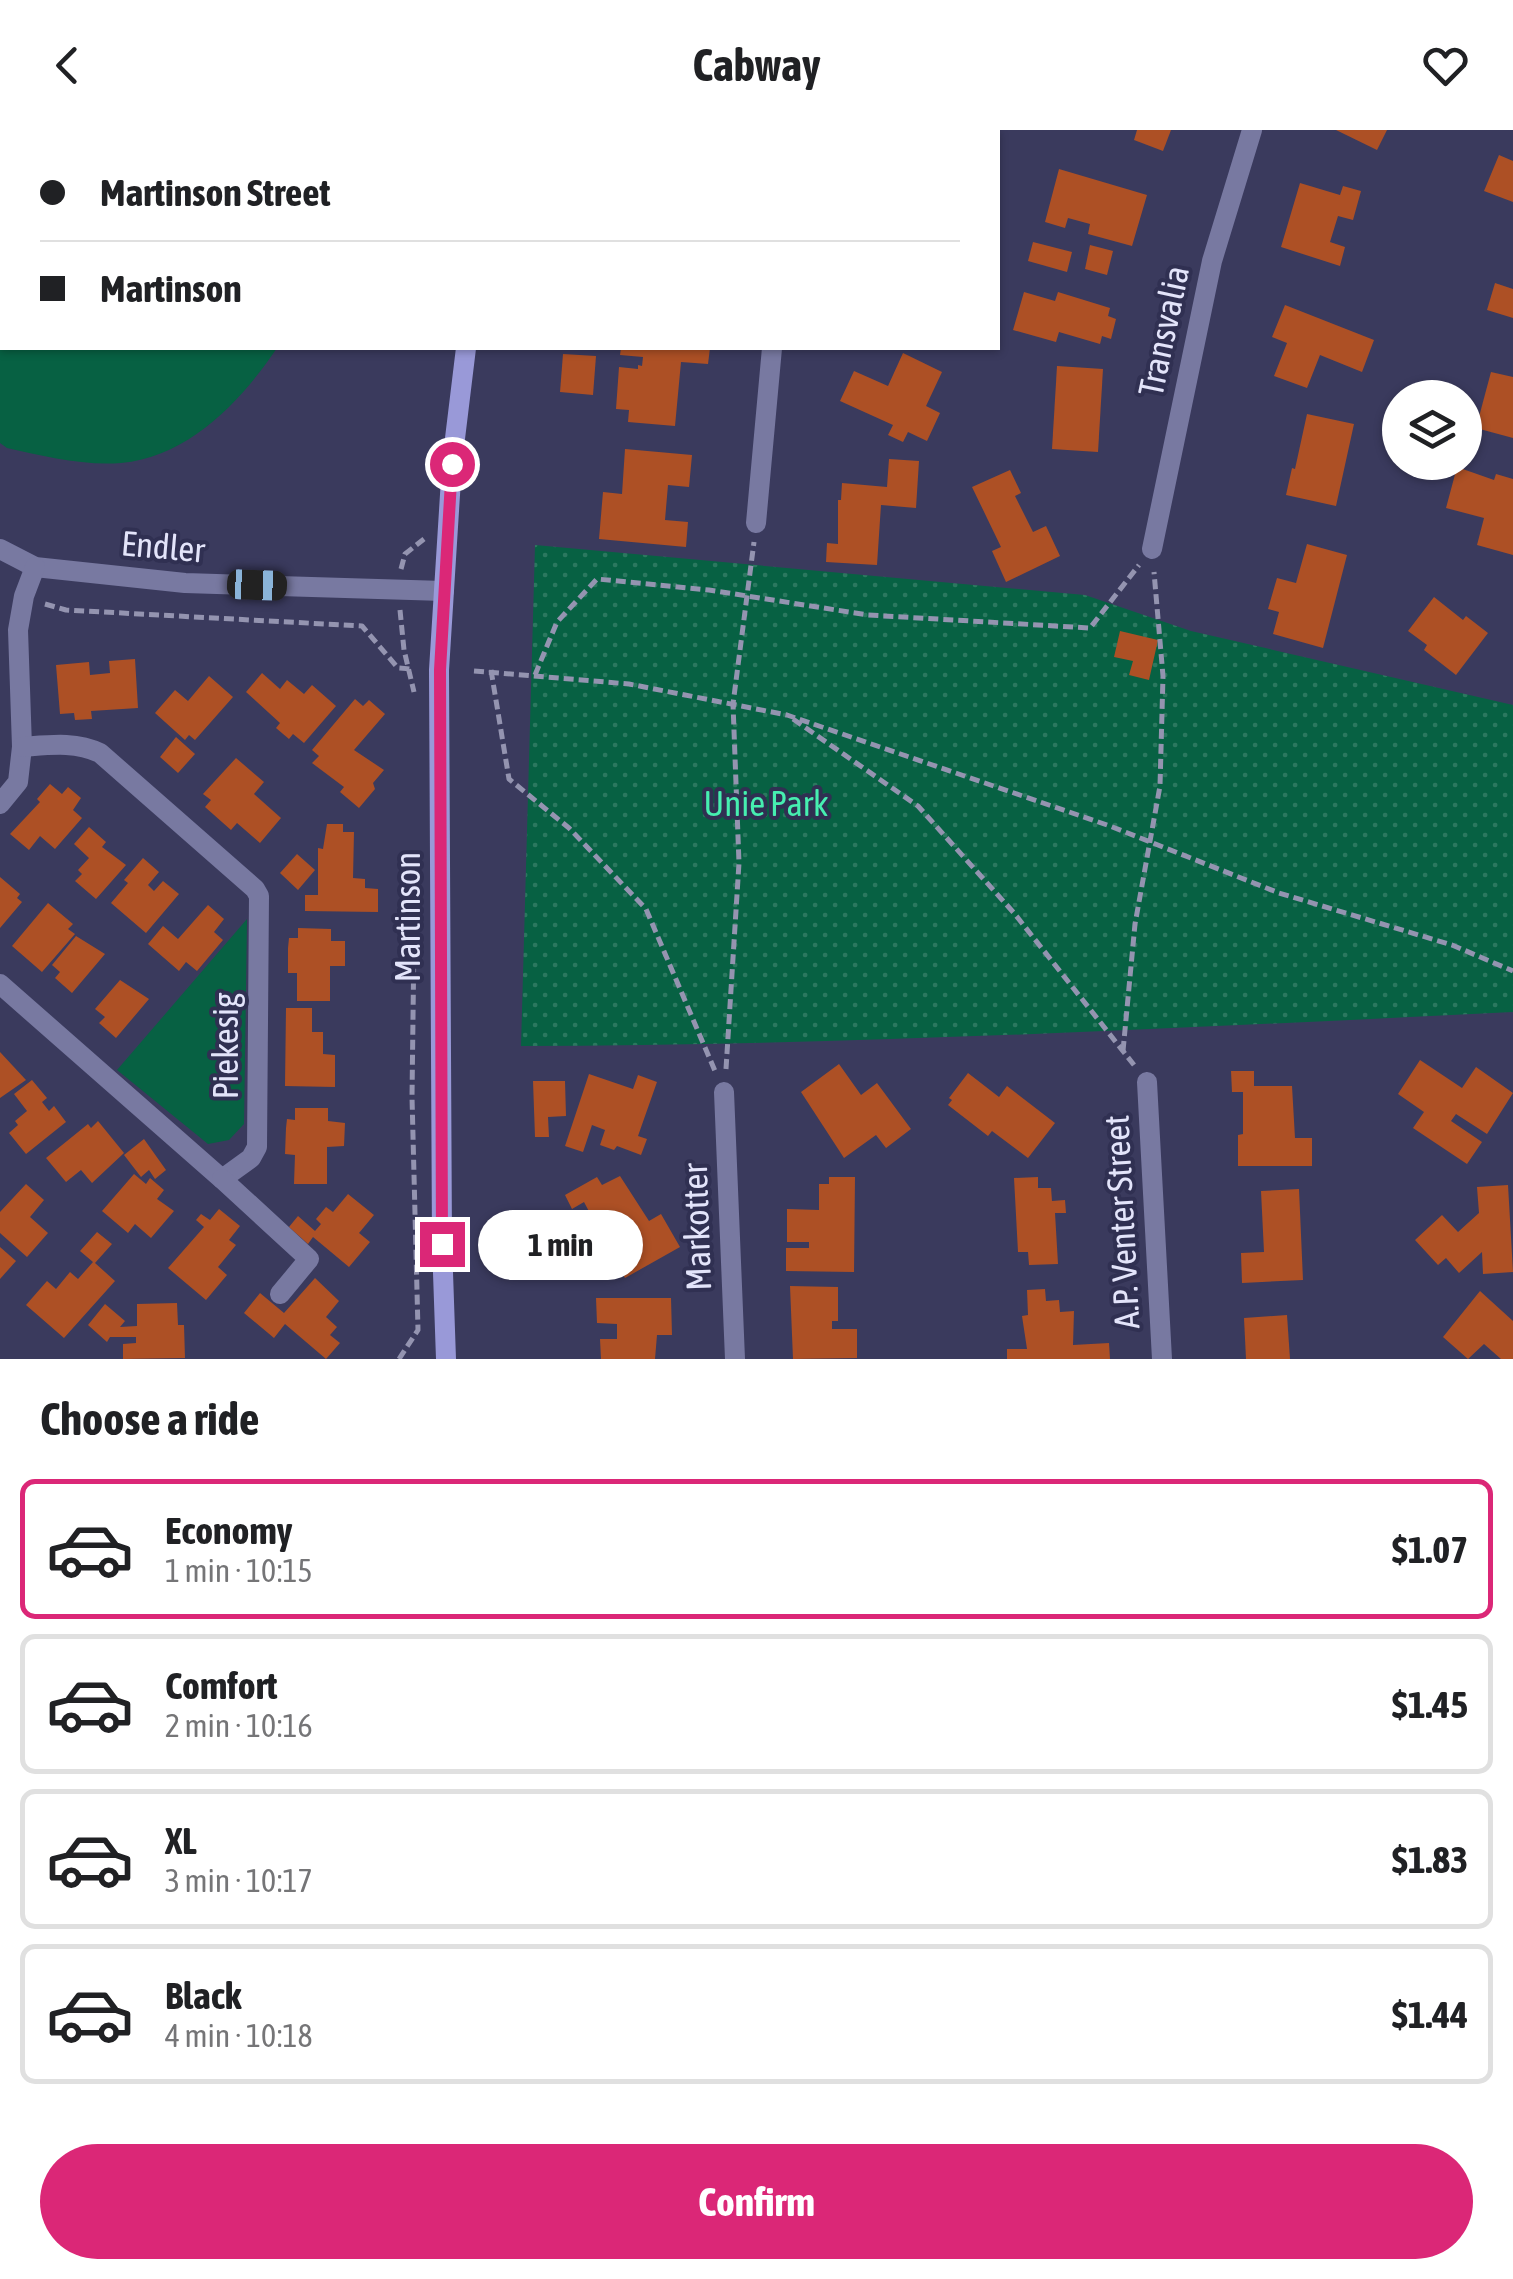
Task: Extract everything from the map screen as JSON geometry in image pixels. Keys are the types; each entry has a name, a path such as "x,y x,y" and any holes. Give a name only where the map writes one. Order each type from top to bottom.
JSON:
{"street":[{"name":"Transvalia","path":"1152,549 1212,261 1252,130"},
{"name":"Martinson","path":"446,1359 440,670 452,464 466,350"},
{"path":"756,523 772,350"},
{"name":"Endler","path":"0,549 35,566 185,583 444,591"},
{"path":"0,804 18,782 22,747 18,630 35,566"},
{"name":"Piekesig","path":"0,984 222,1178 239,1168 257,1147 256,889 100,754 88,747 64,744 22,747"},
{"name":"A.P. Venter Street","path":"1148,1082 1162,1359"},
{"name":"Markotter","path":"724,1092 734,1359"},
{"path":"222,1178 309,1259 280,1294"}],"path":[{"path":"415,695 400,610 405,554 426,536 426,523 448,525"},
{"path":"724,1092 739,864 733,704 756,523"},
{"path":"535,675 557,622 598,579 868,615 1090,628 1152,549"},
{"path":"1123,1051 1135,924 1160,786 1163,676 1152,549"},
{"path":"45,604 66,610 362,626 398,668 408,669"},
{"path":"492,670 508,779 569,828 646,909 724,1092"},
{"path":"474,671 630,684 787,715 1152,842 1280,893 1452,945 1513,971"},
{"path":"787,715 918,806 1014,913 1148,1082"},
{"path":"399,1359 418,1330 412,1097 414,937"}],"green space":[{"path":"0,350 275,350 247,387 211,423 169,450 146,458 107,464 78,462 7,448 0,443"},
{"name":"Unie Park","path":"535,545 1085,595 1191,631 1513,705 1513,1012 893,1039 521,1046"},
{"path":"247,919 244,1124 229,1140 208,1144 117,1070"}],"building":[{"path":"1137,130 1171,130 1163,151 1134,140"},
{"path":"1336,130 1387,130 1377,150"},
{"path":"1499,155 1513,161 1513,202 1484,191"},
{"path":"1059,169 1147,195 1132,246 1088,234 1090,224 1068,218 1065,228 1045,222"},
{"path":"1300,183 1340,195 1343,186 1361,191 1353,220 1338,216 1330,242 1345,247 1340,266 1281,247"},
{"path":"1033,242 1072,252 1067,272 1028,261"},
{"path":"1090,245 1113,251 1107,275 1085,269"},
{"path":"1495,283 1513,289 1513,318 1487,310"},
{"path":"1024,292 1055,301 1058,292 1110,308 1108,316 1116,319 1111,339 1102,336 1100,344 1059,332 1056,342 1013,330"},
{"path":"1285,305 1374,340 1362,372 1320,355 1307,388 1274,376 1287,343 1272,337"},
{"path":"621,350 710,350 708,364 681,362 675,426 628,422 629,410 616,409 619,367 638,369 643,357 620,355"},
{"path":"903,353 942,372 926,406 940,413 927,441 908,432 903,442 888,435 893,425 840,401 854,371 888,386"},
{"path":"563,354 596,356 593,395 560,392"},
{"path":"1057,366 1103,369 1098,452 1052,449"},
{"path":"1491,372 1513,377 1513,438 1482,430 1482,406"},
{"path":"1307,414 1354,424 1336,506 1286,495"},
{"path":"625,449 692,455 689,487 668,485 665,520 688,522 686,547 599,539 603,492 622,494"},
{"path":"889,459 919,461 916,508 881,505 877,565 826,562 827,543 838,544 842,483 887,487"},
{"path":"1010,470 1021,493 1015,496 1033,532 1046,526 1060,556 1006,582 992,551 1001,547 972,487"},
{"path":"1496,474 1513,479 1513,555 1477,545 1484,518 1446,508 1454,480 1482,480 1482,476 1494,480"},
{"path":"1307,544 1347,555 1323,648 1273,634 1279,612 1268,609 1277,578 1296,583"},
{"path":"1434,597 1463,620 1466,616 1488,633 1456,675 1424,650 1427,645 1408,631"},
{"path":"1120,631 1158,640 1149,680 1129,675 1133,661 1114,657"},
{"path":"135,659 138,708 91,711 92,719 75,720 74,713 60,714 56,665 89,662 90,675 110,673 109,661"},
{"path":"262,673 280,689 287,680 304,694 312,685 336,706 304,743 293,734 289,739 276,728 280,723 246,692"},
{"path":"209,676 233,697 195,740 189,735 185,740 155,713 175,690 188,701"},
{"path":"355,699 363,706 369,700 385,714 354,750 384,770 359,808 340,792 344,787 312,763 319,756 312,750"},
{"path":"176,737 195,754 178,773 160,757"},
{"path":"236,758 264,782 254,794 281,818 260,843 237,823 231,830 205,807 211,800 203,794"},
{"path":"50,784 62,794 68,787 81,798 73,810 82,818 55,849 40,836 29,850 10,834 40,802 37,799"},
{"path":"327,824 343,824 343,832 354,832 353,878 365,879 365,888 378,889 378,912 305,911 305,895 318,895 318,848 323,849"},
{"path":"89,827 106,842 102,847 126,865 96,899 75,881 82,874 78,870 89,858 74,844"},
{"path":"297,854 315,870 298,890 280,873"},
{"path":"143,858 159,872 148,885 154,891 163,881 179,894 146,933 111,903"},
{"path":"0,877 20,894 17,898 22,902 0,928"},
{"path":"48,903 73,924 68,929 75,934 42,972 12,946"},
{"path":"208,905 224,919 214,932 223,940 197,971 186,962 179,971 148,944 163,926 178,939"},
{"path":"298,928 331,929 331,941 345,941 345,966 330,966 330,1001 297,1001 297,973 288,973 288,948 289,938 298,938"},
{"path":"76,936 105,954 72,993 55,978 60,972 52,965"},
{"path":"120,980 149,999 116,1038 99,1023 105,1017 95,1009"},
{"path":"286,1008 312,1008 312,1032 323,1032 323,1054 335,1055 335,1087 285,1086"},
{"path":"0,1052 26,1080 0,1098"},
{"path":"1420,1060 1462,1088 1476,1067 1513,1093 1487,1134 1456,1114 1451,1121 1482,1142 1467,1164 1413,1128 1424,1112 1398,1094"},
{"path":"839,1064 861,1095 877,1083 911,1129 886,1148 876,1135 844,1158 801,1092"},
{"path":"1231,1071 1254,1071 1254,1086 1292,1086 1295,1138 1312,1138 1312,1166 1238,1166 1243,1092 1232,1092"},
{"path":"968,1073 999,1097 1007,1086 1055,1123 1028,1158 992,1131 988,1136 948,1105"},
{"path":"589,1074 633,1089 638,1075 657,1082 638,1136 647,1139 641,1155 617,1146 614,1150 600,1145 605,1130 592,1125 583,1152 565,1146"},
{"path":"32,1080 47,1098 42,1102 49,1111 54,1106 66,1122 26,1154 9,1133 27,1111 14,1094"},
{"path":"533,1081 565,1081 566,1116 548,1117 549,1137 535,1137"},
{"path":"295,1108 328,1108 328,1121 345,1123 344,1146 327,1147 327,1184 294,1184 295,1155 285,1154 287,1119 295,1120"},
{"path":"98,1121 124,1153 92,1183 81,1170 66,1182 46,1158 88,1124 91,1128"},
{"path":"144,1139 166,1170 155,1179 149,1170 141,1177 124,1155"},
{"path":"134,1174 146,1184 150,1178 164,1190 157,1199 174,1211 151,1238 135,1224 128,1233 102,1211"},
{"path":"620,1176 649,1221 661,1214 680,1247 625,1278 613,1257 590,1270 574,1242 594,1231 589,1221 593,1219 584,1202 572,1209 565,1195 597,1177 602,1185"},
{"path":"829,1177 855,1177 854,1272 786,1271 786,1248 809,1248 809,1242 787,1242 787,1209 819,1210 819,1184 829,1184"},
{"path":"1038,1177 1038,1188 1051,1188 1052,1201 1065,1200 1066,1213 1055,1213 1058,1264 1029,1265 1028,1252 1018,1252 1014,1178"},
{"path":"26,1184 44,1200 30,1217 48,1233 27,1257 0,1233 0,1212"},
{"path":"1508,1185 1513,1272 1483,1274 1482,1252 1459,1273 1446,1258 1438,1265 1415,1240 1442,1215 1458,1232 1479,1213 1477,1187"},
{"path":"1299,1189 1303,1280 1242,1283 1241,1253 1264,1252 1261,1191"},
{"path":"348,1194 374,1215 359,1233 370,1242 349,1267 313,1237 308,1244 289,1227 298,1216 315,1231 321,1224 316,1219 326,1207 333,1212"},
{"path":"219,1209 240,1226 229,1240 236,1245 218,1267 227,1275 206,1300 168,1268 204,1227 196,1220 201,1214 210,1220"},
{"path":"97,1232 112,1244 95,1263 115,1281 64,1338 26,1305 47,1281 56,1289 70,1272 78,1279 93,1262 80,1251"},
{"path":"0,1247 16,1261 0,1279"},
{"path":"315,1278 339,1301 326,1317 337,1327 330,1335 340,1343 326,1359 285,1324 274,1338 244,1313 260,1293 284,1313"},
{"path":"790,1286 838,1287 838,1321 832,1321 832,1329 857,1329 857,1358 793,1359"},
{"path":"1045,1289 1046,1301 1059,1300 1060,1312 1074,1311 1073,1345 1109,1343 1110,1359 1007,1359 1007,1349 1027,1349 1022,1316 1028,1315 1027,1290"},
{"path":"1480,1291 1513,1321 1513,1359 1501,1359 1484,1344 1468,1359 1443,1337"},
{"path":"596,1298 671,1298 672,1335 657,1335 655,1359 601,1359 600,1339 617,1339 617,1324 597,1323"},
{"path":"177,1303 178,1325 184,1325 185,1358 123,1359 123,1344 136,1343 136,1337 110,1337 107,1342 88,1325 105,1304 125,1321 120,1327 137,1326 137,1304"},
{"path":"1287,1315 1290,1359 1246,1359 1244,1318"}],"route":[{"path":"442,1244 440,670 452,464"}]}
